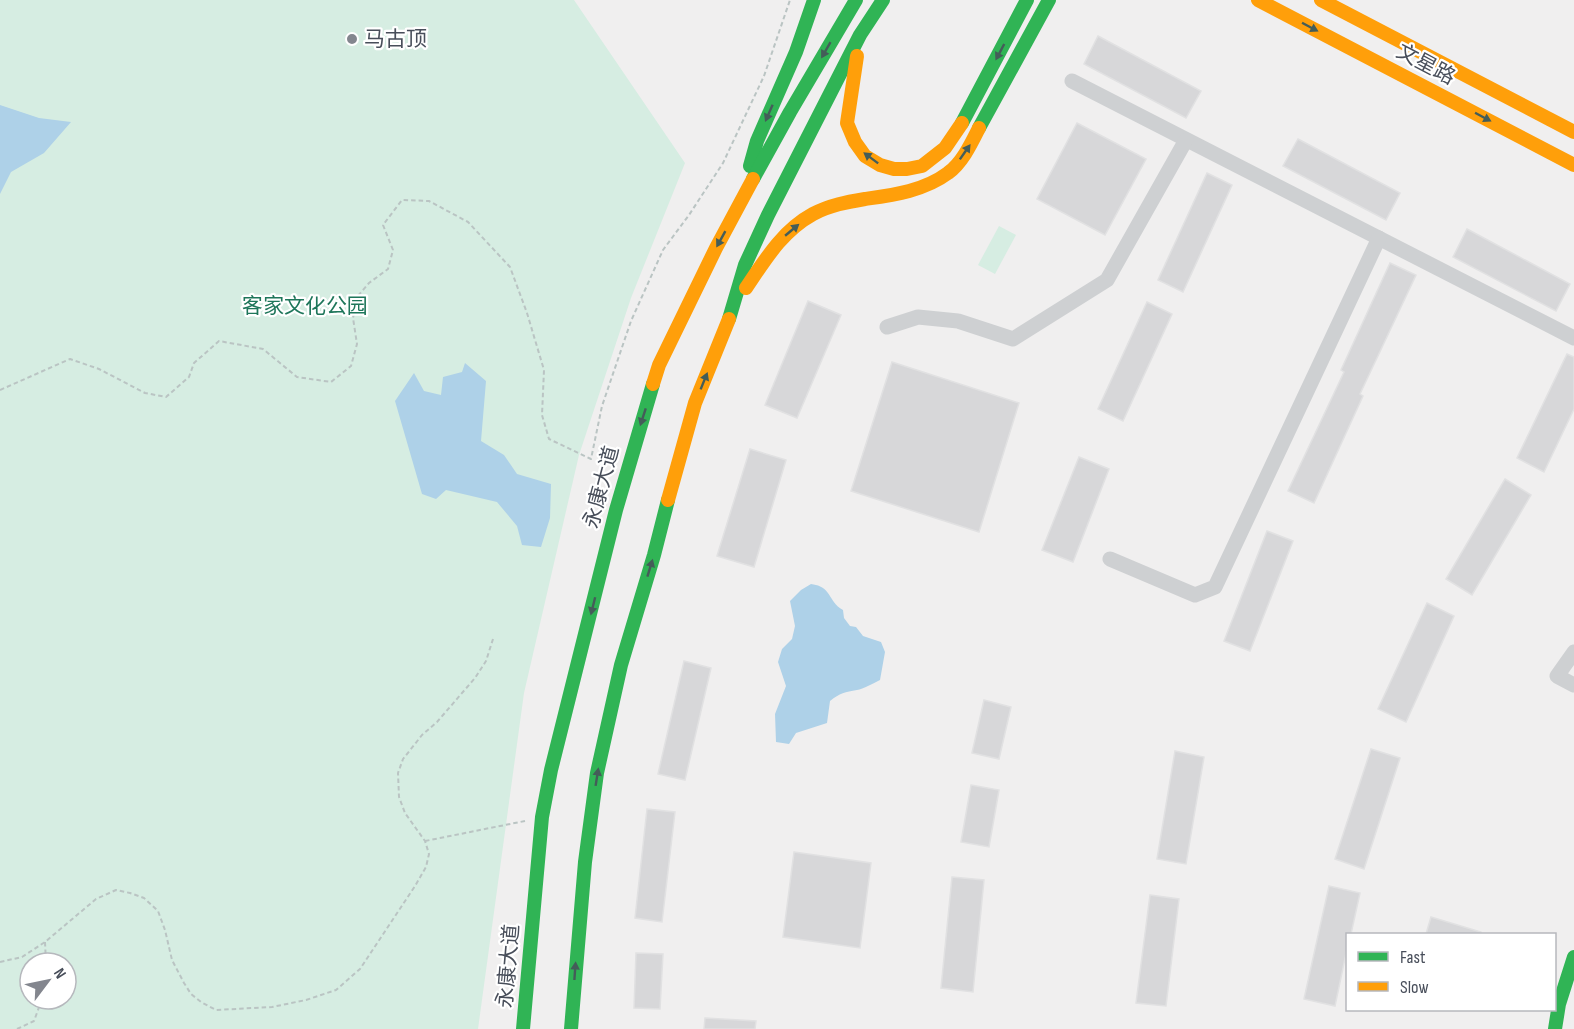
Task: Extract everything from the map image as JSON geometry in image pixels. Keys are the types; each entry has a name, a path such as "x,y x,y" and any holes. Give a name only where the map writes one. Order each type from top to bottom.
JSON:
{"main road":[{"path":"739,207 757,141 796,52 814,0"},
{"name":"永康大道","path":"523,1029 542,817 551,770 616,510 659,365 716,248 790,112 856,0"},
{"path":"572,1029 585,862 597,773 621,665 654,555 695,403 732,310 745,265 768,215 860,36 883,0"},
{"path":"860,36 847,123 855,142 865,156 880,165 894,169 922,166 945,148 968,113 1027,0"},
{"path":"732,310 777,243 795,226 813,214 836,204 904,193 948,173 972,142 1048,0"},
{"name":"文星路","path":"1258,0 1574,165"},
{"name":"文星路","path":"1321,0 1574,132"},
{"path":"1555,1029 1559,1004 1574,957"}],"street":[{"path":"1072,81 1574,338"},
{"path":"887,327 918,317 958,321 1013,339 1107,280 1186,140"},
{"path":"1110,559 1195,595 1215,587 1379,238"},
{"path":"1574,652 1557,676 1574,686"}],"path":[{"path":"0,390 70,359 99,369 144,393 166,397 189,377 194,363 219,342 263,349 297,377 331,382 351,366 357,344 353,318 357,297 369,283 387,269 393,250 383,225 402,200 429,201 468,222 510,267 544,370 542,415 549,439 591,459 602,406 631,321 663,250 723,163 764,76 790,0"},
{"path":"0,962 22,957 45,942 96,899 116,890 144,898 158,911 172,960 191,994 216,1010 272,1007 306,1000 336,990 360,969 426,867 429,854 425,841 405,813 399,797 398,773 403,759 475,678 486,661 493,639"},
{"path":"425,841 542,817"},
{"path":"45,942 45,951"},
{"path":"17,1029 34,1021 38,1011"}],"green space":[{"name":"客家文化公园","path":"0,0 574,0 685,163 631,298 579,455 524,693 478,1029 0,1029"},
{"path":"999,226 1016,235 995,274 978,265"}],"water":[{"path":"0,105 39,118 71,122 44,153 11,172 0,194"},
{"path":"465,363 486,381 481,441 504,455 517,474 551,484 550,518 541,547 522,545 517,526 497,502 446,490 436,499 422,494 395,401 414,373 424,391 441,395 443,377 462,372"},
{"path":"811,584 827,591 834,603 843,610 844,618 850,626 856,627 863,636 881,642 885,652 880,680 843,693 830,701 827,723 796,733 789,744 776,742 775,714 786,686 778,662 782,649 792,639 795,626 790,601"}],"building":[{"path":"1098,36 1201,91 1186,118 1084,64"},
{"path":"1077,123 1146,159 1105,235 1037,199"},
{"path":"1298,139 1400,193 1386,220 1283,166"},
{"path":"1207,173 1232,185 1183,292 1158,280"},
{"path":"1467,229 1570,284 1556,311 1453,257"},
{"path":"1390,263 1416,275 1360,394 1363,396 1314,503 1288,491 1344,372 1341,370"},
{"path":"808,301 841,315 797,418 765,405"},
{"path":"1147,302 1172,314 1123,421 1098,409"},
{"path":"1567,354 1574,357 1574,409 1544,472 1517,458"},
{"path":"892,362 1019,403 979,532 851,491"},
{"path":"750,449 786,460 754,567 717,556"},
{"path":"1079,457 1109,469 1073,562 1042,550"},
{"path":"1505,479 1531,495 1472,595 1446,579"},
{"path":"1267,531 1293,541 1250,651 1224,641"},
{"path":"1427,603 1454,616 1406,722 1378,709"},
{"path":"684,661 711,668 685,780 658,774"},
{"path":"984,700 1011,707 999,759 972,753"},
{"path":"1371,749 1400,758 1364,869 1335,859"},
{"path":"1175,751 1204,757 1186,864 1157,859"},
{"path":"971,785 999,790 989,847 961,842"},
{"path":"647,809 675,812 662,922 635,918"},
{"path":"794,852 871,863 860,948 783,937"},
{"path":"952,877 984,880 973,992 941,988"},
{"path":"1329,886 1360,893 1351,933 1346,933 1346,954 1335,1006 1304,999"},
{"path":"1150,895 1179,899 1166,1006 1136,1003"},
{"path":"1431,917 1481,932 1481,933 1426,933"},
{"path":"636,953 663,954 660,1009 634,1008"},
{"path":"705,1018 756,1021 755,1029 704,1029"}],"traffic: fast":[{"path":"750,166 757,141 796,52 814,0"},
{"path":"753,179 856,0"},
{"path":"729,319 745,265 768,215 860,35 883,0"},
{"path":"962,123 1027,0"},
{"path":"979,128 1049,0"},
{"path":"523,1029 542,817 551,770 616,510 653,384"},
{"path":"571,1029 585,862 597,773 621,665 668,500"},
{"path":"1555,1029 1559,1004 1574,957"}],"traffic: slow":[{"path":"1258,0 1574,165"},
{"path":"1321,0 1574,132"},
{"path":"857,56 847,123 855,142 865,156 880,165 894,169 922,166 945,148 962,123"},
{"path":"746,288 775,247 802,221 832,206 908,191 939,179 958,164 979,128"},
{"path":"653,384 659,365 716,248 753,179"},
{"path":"668,500 695,403 729,319"}],"place":[{"name":"马古顶","path":"352,39"}]}
